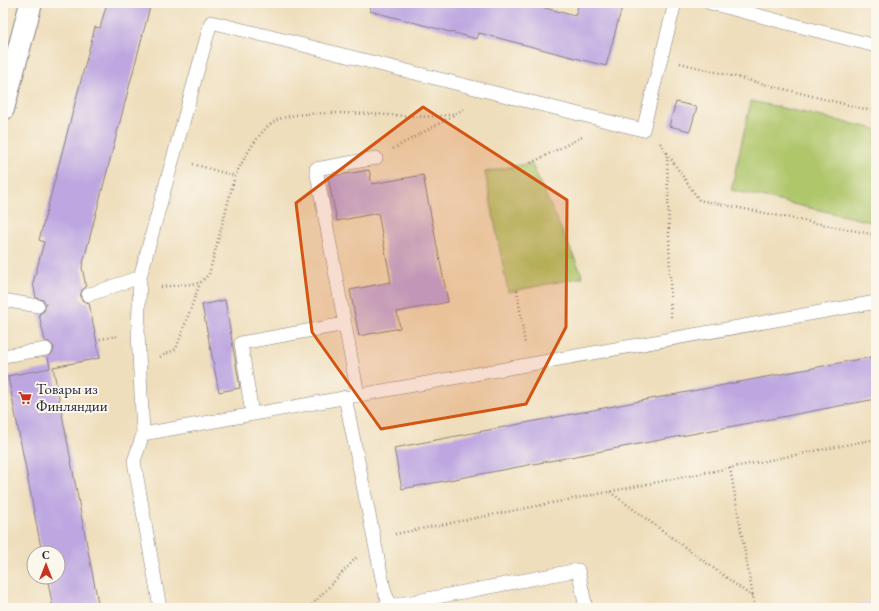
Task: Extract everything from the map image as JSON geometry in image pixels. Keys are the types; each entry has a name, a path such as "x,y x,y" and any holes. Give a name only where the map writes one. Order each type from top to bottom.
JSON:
{"street":[{"path":"3,109 31,3"}],"lane":[{"path":"160,608 134,461 143,434 138,332 140,277 211,22 643,130 675,3"},
{"path":"710,3 876,46"},
{"path":"376,158 316,169 345,324 351,396 374,538 385,593 385,607 578,570 586,608"},
{"path":"88,295 140,277"},
{"path":"3,300 38,306"},
{"path":"143,434 876,302"},
{"path":"252,414 241,343 345,324"},
{"path":"3,356 46,349"}],"path":[{"path":"661,58 876,112"},
{"path":"376,158 458,113"},
{"path":"531,164 610,122"},
{"path":"643,130 643,132 662,145 667,151 699,200 876,235"},
{"path":"667,151 672,339"},
{"path":"173,159 235,176"},
{"path":"140,368 176,349 200,283"},
{"path":"517,290 528,365"},
{"path":"309,608 374,538 876,439"},
{"path":"730,468 756,608"},
{"path":"610,492 754,598"}],"highlighted area":[{"path":"423,107 567,200 566,327 526,404 381,429 312,332 296,203"}],"shaded area":[{"path":"876,601 876,608 836,608"}],"green space":[{"path":"751,101 876,129 876,223 731,190"},
{"path":"531,163 583,277 508,292 485,172"}],"building":[{"path":"107,3 151,3 82,267 86,287 82,290 80,297 83,301 89,303 100,358 53,367 99,608 53,608 49,585 66,585 66,545 40,545 8,376 50,368 48,357 53,352 54,347 49,342 45,341 39,314 44,311 46,304 43,300 36,298 33,283 44,242 39,240 95,27 100,28"},
{"path":"371,3 527,3 575,16 579,3 623,3 606,66 479,33 477,39 370,11"},
{"path":"676,102 697,107 690,131 669,126"},
{"path":"369,170 372,184 423,175 448,302 397,312 400,328 359,336 350,290 391,282 378,213 337,221 328,177"},
{"path":"225,300 240,388 219,392 202,305"},
{"path":"876,356 876,399 402,489 394,448"}],"place":[{"name":"Товары из Финляндии","path":"25,398"}]}
